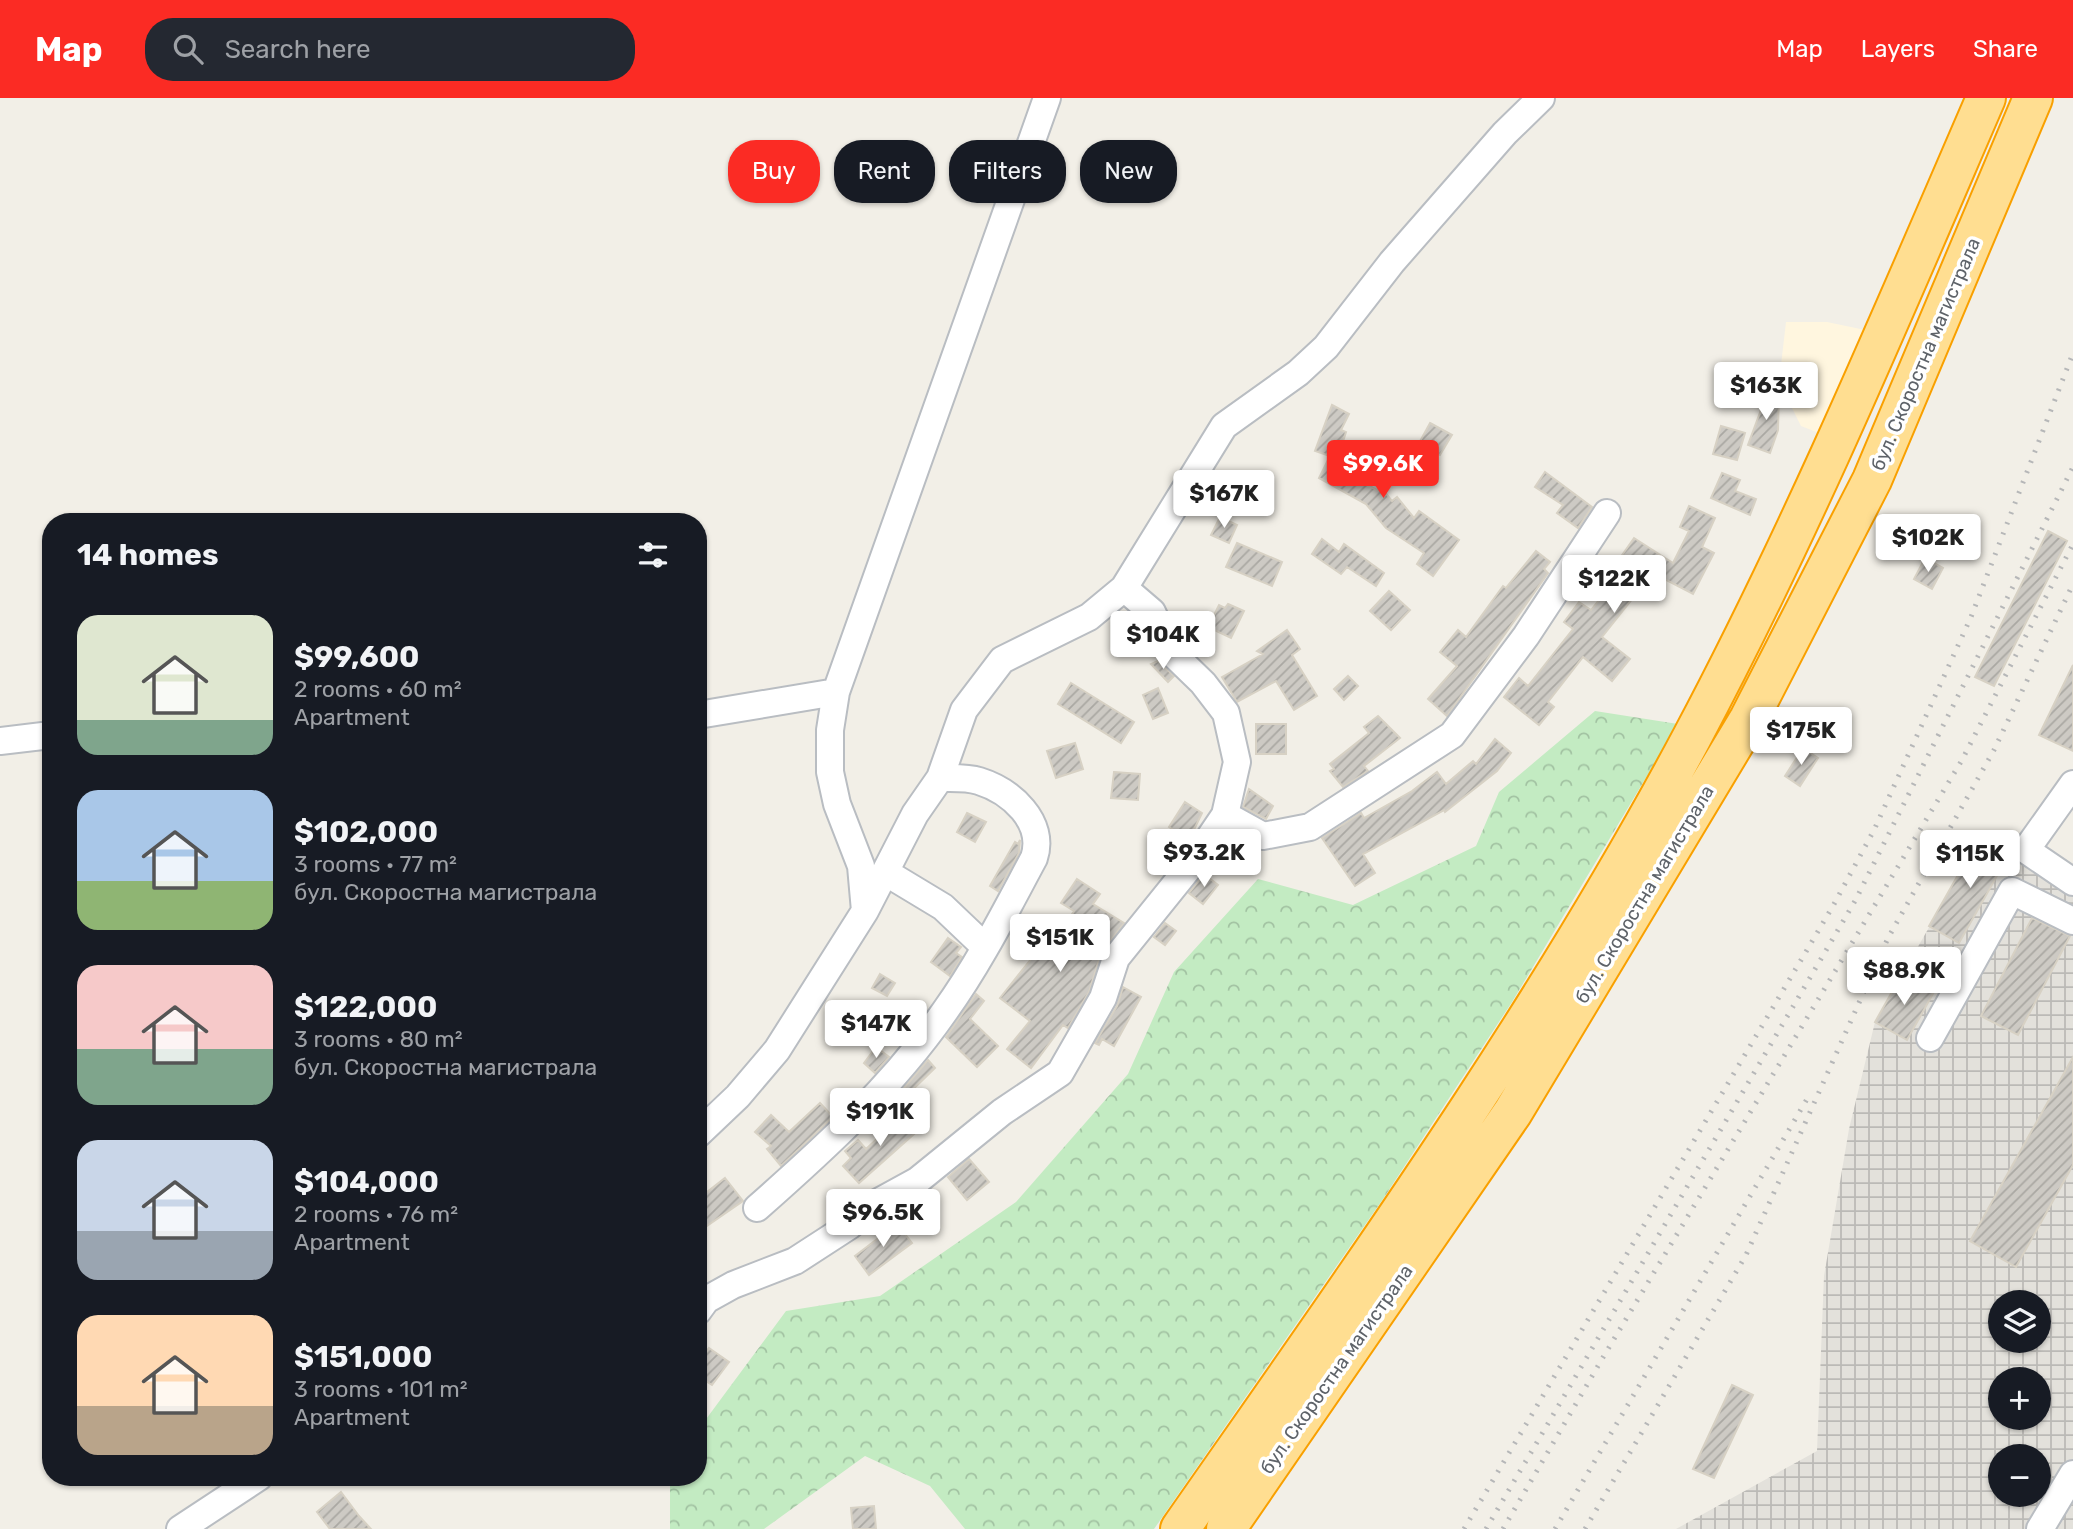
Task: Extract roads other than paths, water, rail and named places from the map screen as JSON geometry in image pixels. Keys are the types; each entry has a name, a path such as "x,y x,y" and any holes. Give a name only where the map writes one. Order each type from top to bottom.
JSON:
{"highway":[{"name":"бул. Скоростна магистрала","path":"1180,1529 1501,1062 1641,829 1692,737 1824,472 1986,98"},
{"name":"бул. Скоростна магистрала","path":"1226,1529 1513,1112 1749,719 1872,480 2033,98"}],"street":[{"path":"865,911 861,866 837,804 830,772 830,730 836,692 1047,98"},
{"path":"707,1126 738,1097 777,1050 865,911 915,814 940,778 964,710 1002,660 1089,617 1124,589 1224,426 1298,373 1325,347 1392,262 1505,132 1541,98"},
{"path":"1225,815 1263,836 1310,827 1452,735 1526,636 1607,513"},
{"path":"707,1299 733,1285 795,1261 849,1226 875,1204 917,1181 1002,1112 1060,1073 1102,998 1116,958 1191,865 1225,815 1237,762 1226,713 1203,683 1171,652 1152,612 1124,589"},
{"path":"707,714 836,692"},
{"path":"0,741 42,736"},
{"path":"757,1208 839,1136 901,1068 946,1011 1034,858 1038,846 1035,832 1021,807 1001,790 976,779 940,778"},
{"path":"2073,784 2026,849 2073,882"},
{"path":"885,872 943,907 985,947"},
{"path":"1930,1038 2012,891 2073,921"},
{"path":"2040,1529 2073,1474"},
{"path":"180,1529 212,1511 247,1486"}],"railway":[{"path":"1464,1529 1833,906 1874,830 1971,617 2073,353"},
{"path":"1486,1529 1855,901 2073,467"},
{"path":"1503,1529 1602,1359 1962,760 2073,544"},
{"path":"1585,1529 1746,1255 1888,938 1994,750 2073,584"},
{"path":"1555,1529 1807,1099"}]}
